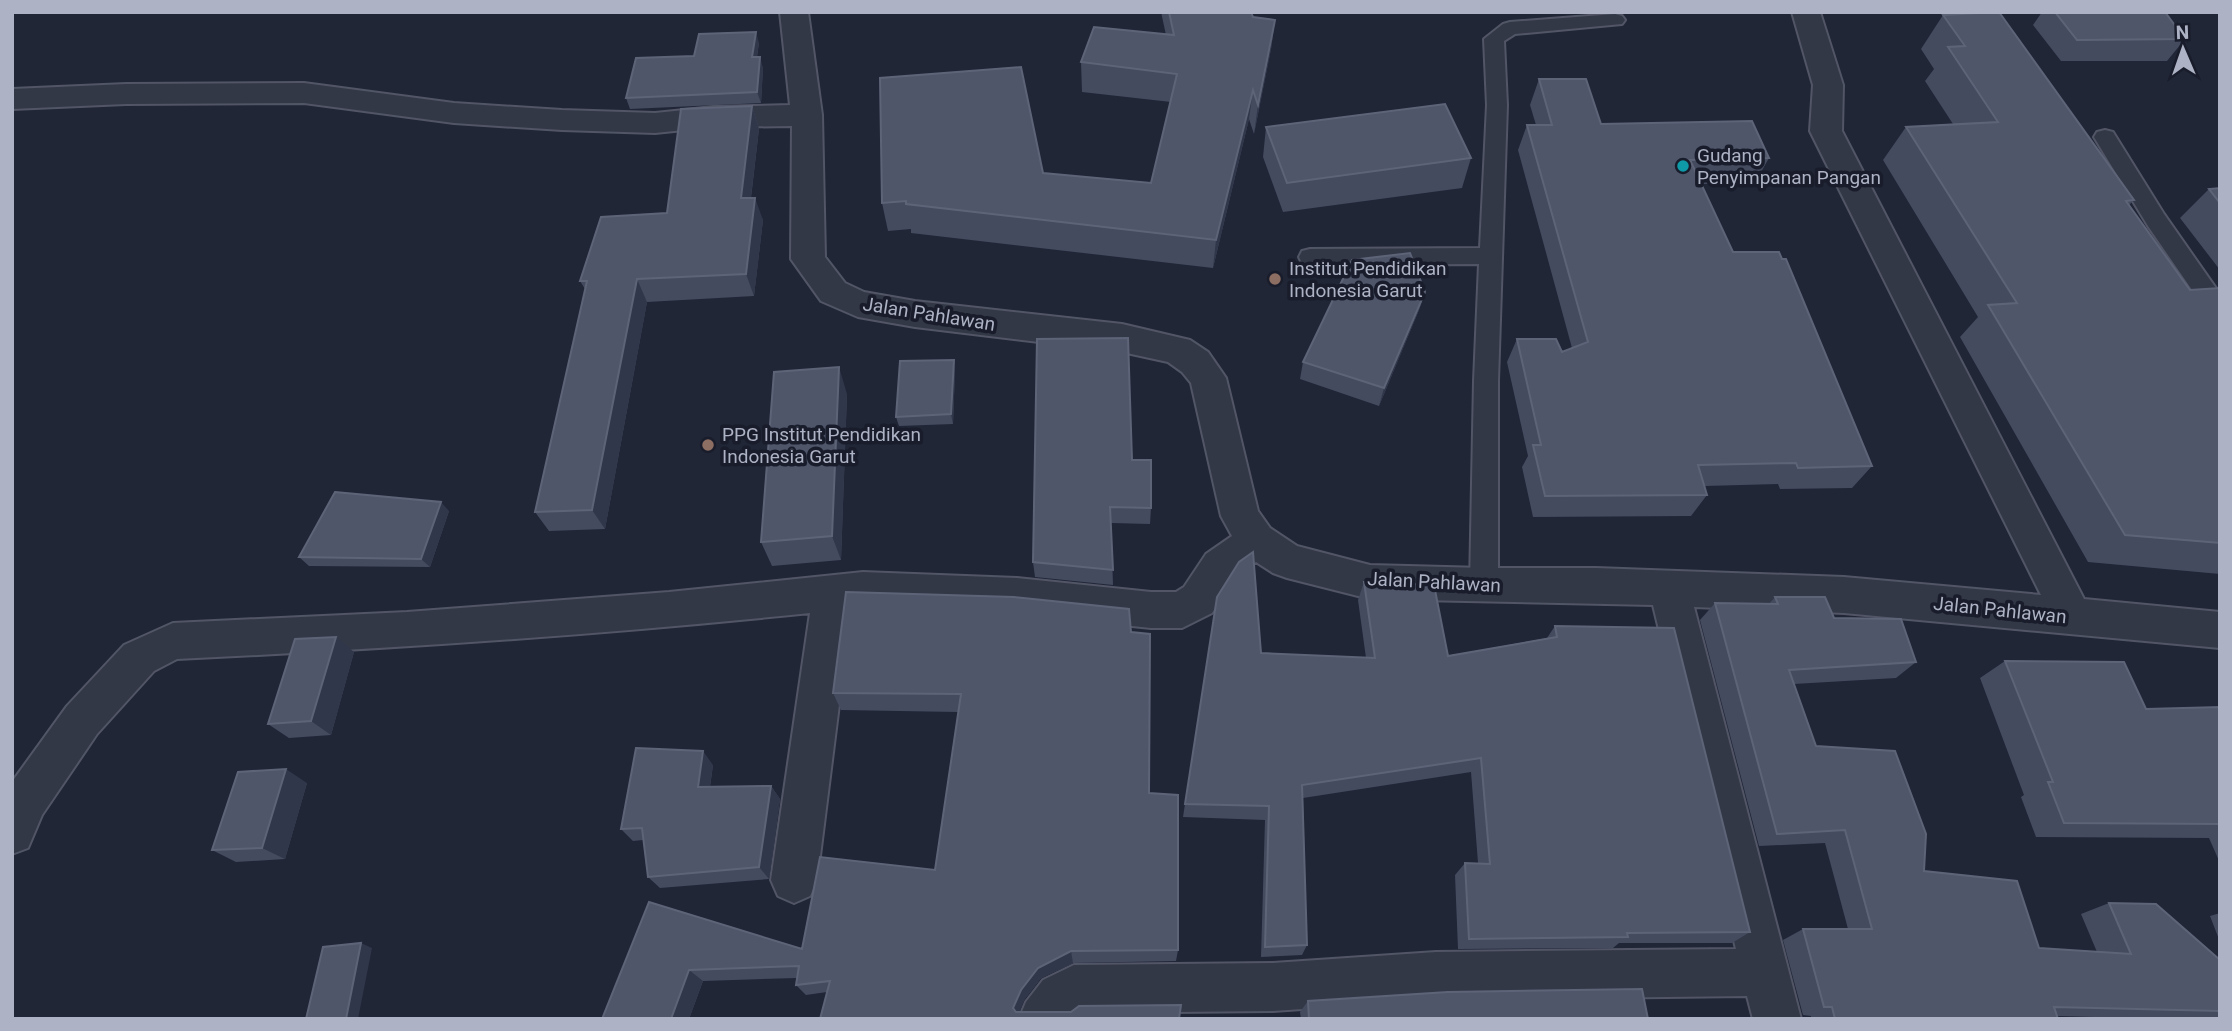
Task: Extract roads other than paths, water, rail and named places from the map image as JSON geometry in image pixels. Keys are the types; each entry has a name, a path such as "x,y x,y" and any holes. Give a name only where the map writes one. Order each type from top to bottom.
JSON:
{"street":[{"name":"Jalan Pahlawan","path":"794,12 807,115 808,259 832,292 858,304 915,314 1122,338 1178,350 1195,362 1208,378 1240,516 1256,541 1287,561 1370,582 1669,588 1844,595 2220,630"},
{"path":"1805,12 1828,85 1826,131 2072,617"},
{"path":"12,99 126,94 304,93 454,113 562,120 655,123 713,117 807,115"},
{"path":"12,832 26,800 82,720 139,657 173,641 407,630 669,610 863,590 1017,596 1151,610 1182,610 1198,600 1220,566 1256,541"},
{"path":"1669,588 1777,1019"},
{"path":"794,880 833,593"},
{"path":"1043,1019 1060,997 1074,989 1273,987 1436,976 1767,972"}],"lane":[{"path":"1484,586 1497,105 1494,39 1510,28 1615,20"},
{"path":"2105,136 2156,220 2220,313"},
{"path":"1310,257 1491,256"}],"place":[{"name":"Gudang Penyimpanan Pangan","path":"1683,166"},
{"name":"Institut Pendidikan Indonesia Garut","path":"1275,279"},
{"name":"PPG Institut Pendidikan Indonesia Garut","path":"708,445"}]}
